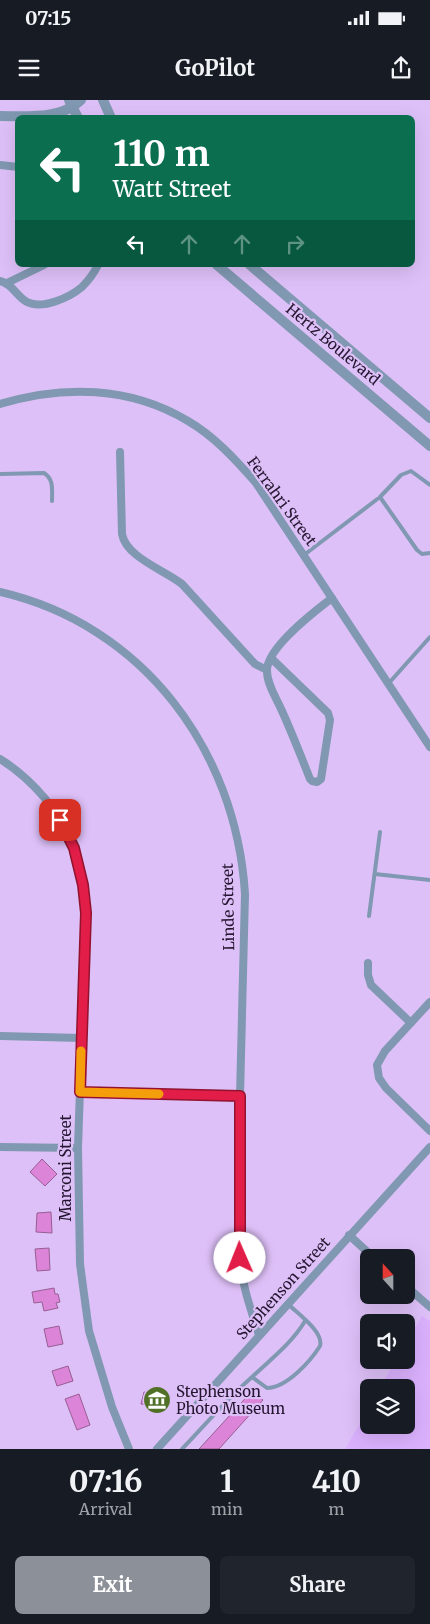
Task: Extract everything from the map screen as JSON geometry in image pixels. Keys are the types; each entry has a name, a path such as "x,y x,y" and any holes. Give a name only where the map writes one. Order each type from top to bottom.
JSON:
{"street":[{"path":"42,115 53,114 81,100"},
{"path":"103,100 110,115"},
{"path":"70,104 76,115"},
{"path":"0,116 15,117"},
{"path":"0,165 15,167"},
{"path":"27,268 4,282 27,301 44,304 76,291 90,278 97,267"},
{"name":"Hertz Boulevard","path":"219,267 429,442"},
{"name":"Hertz Boulevard","path":"252,267 430,418"},
{"name":"Ferrahri Street","path":"0,404 53,392 87,391 128,396 170,411 190,422 208,436 240,464 256,482 430,746"},
{"path":"120,452 122,534 125,545 141,558 182,584 255,664 267,670"},
{"name":"Linde Street","path":"0,592 39,603 78,621 111,643 160,684 193,728 210,758 234,822 244,872 245,894 240,1096 240,1269 248,1304 259,1335"},
{"path":"271,658 328,713 330,720 321,779 317,782 310,779 271,687 267,670 271,658 277,648 304,619 332,598"},
{"name":"Marconi Street","path":"0,759 17,770 47,801 60,820 74,848 83,885 86,913 78,1148 80,1264 89,1331 106,1389 128,1449"},
{"path":"368,963 368,975 371,985 410,1023"},
{"path":"430,1002 379,1058 377,1065 377,1072 386,1088 430,1131"},
{"path":"0,1036 81,1038"},
{"path":"80,1092 240,1096"},
{"path":"0,1147 78,1148"},
{"name":"Stephenson Street","path":"157,1449 430,1147"},
{"path":"349,1235 364,1249"},
{"path":"415,1294 430,1307"}],"lane":[{"path":"0,474 44,472 52,482 52,501"},
{"path":"304,555 380,497 395,480 406,472 415,473 430,485"},
{"path":"380,497 417,550 422,554 430,554"},
{"path":"389,683 430,637"},
{"path":"369,916 380,832"},
{"path":"375,874 430,880"},
{"path":"252,1377 264,1387 270,1388 282,1385 317,1352 321,1342 318,1333 288,1303"},
{"path":"182,1449 252,1377 276,1356 293,1338 305,1321"}],"shaded area":[{"path":"422,1316 430,1321 430,1449 345,1449 360,1423 360,1434 415,1434 415,1379 385,1379 391,1369 415,1369 415,1328"}],"building":[{"path":"42,1159 57,1174 45,1186 30,1172"},
{"path":"51,1212 52,1233 36,1232 37,1213"},
{"path":"49,1248 50,1270 37,1271 35,1249"},
{"path":"54,1288 60,1302 56,1303 58,1308 44,1311 42,1302 34,1303 32,1292"},
{"path":"59,1326 63,1344 48,1347 44,1329"},
{"path":"68,1366 73,1381 57,1386 52,1371"},
{"path":"252,1391 263,1400 219,1449 199,1449"},
{"path":"144,1392 157,1395 158,1392 166,1394 162,1410 155,1408 155,1406 141,1404"},
{"path":"79,1394 90,1425 77,1430 65,1399"}],"slow traffic":[{"path":"81,1051 80,1092 159,1094"}],"place":[{"name":"Stephenson Photo Museum","path":"157,1400"}],"route":[{"path":"60,820 74,848 83,885 86,913 80,1092 240,1096 240,1258"}]}
